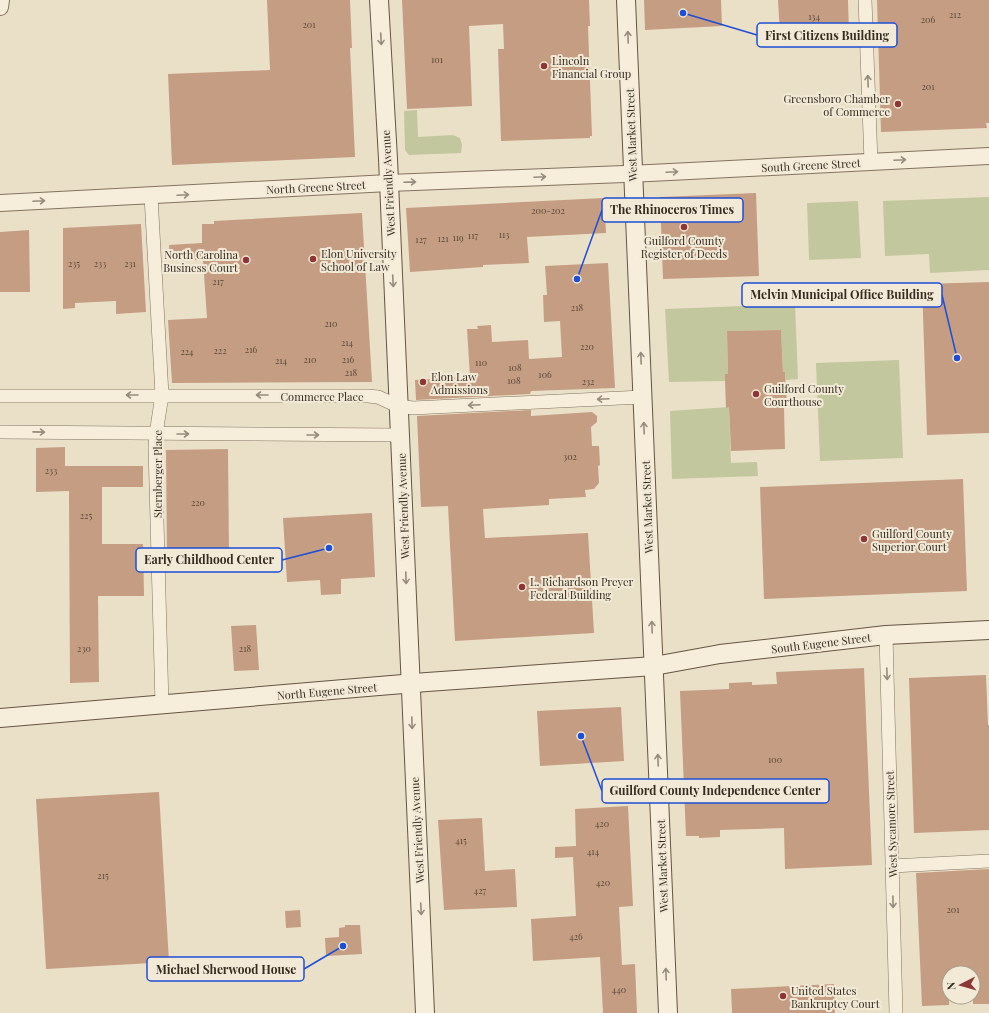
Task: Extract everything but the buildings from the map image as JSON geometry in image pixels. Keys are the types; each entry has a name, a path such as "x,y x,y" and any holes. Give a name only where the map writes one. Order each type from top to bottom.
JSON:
{"main road":[{"name":"West Friendly Avenue","path":"379,0 389,183 425,1013"},
{"name":"West Market Street","path":"626,0 668,1013"},
{"name":"South Eugene Street","path":"654,666 720,654 886,635 989,630"},
{"name":"North Eugene Street","path":"0,718 411,684 654,666"}],"street":[{"path":"0,6 1,0"},
{"path":"865,0 871,162"},
{"name":"South Greene Street","path":"633,174 989,156"},
{"name":"North Greene Street","path":"0,203 389,183 633,174"},
{"name":"Sternberger Place","path":"151,196 162,395 156,434 162,705"},
{"name":"Commerce Place","path":"0,396 368,396 378,397 398,406 413,408 642,397"},
{"path":"0,432 400,435"},
{"name":"West Sycamore Street","path":"886,635 896,1013"},
{"path":"892,866 989,861"}],"green space":[{"path":"417,110 418,137 453,135 460,138 462,145 461,153 409,155 405,150 404,111"},
{"path":"989,197 989,270 930,273 929,254 885,256 883,201"},
{"path":"858,201 861,258 809,260 807,203"},
{"path":"795,304 798,379 786,380 785,372 783,372 781,330 727,331 728,374 725,374 725,381 669,382 665,309"},
{"path":"899,360 903,458 820,461 816,363"},
{"path":"729,407 731,463 757,462 758,476 672,479 670,411"}],"place":[{"name":"First Citizens Building","path":"683,13"},
{"name":"Lincoln Financial Group","path":"544,66"},
{"name":"Greensboro Chamber of Commerce","path":"898,104"},
{"name":"Guilford County Register of Deeds","path":"684,227"},
{"name":"Elon University School of Law","path":"313,259"},
{"name":"North Carolina Business Court","path":"246,260"},
{"name":"The Rhinoceros Times","path":"577,279"},
{"name":"Melvin Municipal Office Building","path":"957,358"},
{"name":"Elon Law Admissions","path":"423,382"},
{"name":"Guilford County Courthouse","path":"756,394"},
{"name":"Guilford County Superior Court","path":"864,539"},
{"name":"Early Childhood Center","path":"329,548"},
{"name":"L. Richardson Preyer Federal Building","path":"522,587"},
{"name":"Guilford County Independence Center","path":"581,736"},
{"name":"Michael Sherwood House","path":"343,946"},
{"name":"United States Bankruptcy Court","path":"783,996"}]}
